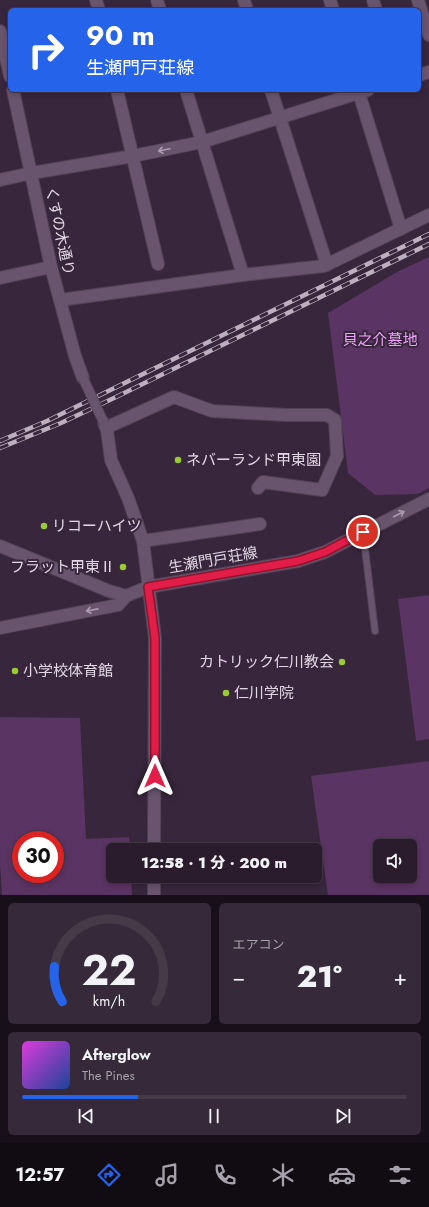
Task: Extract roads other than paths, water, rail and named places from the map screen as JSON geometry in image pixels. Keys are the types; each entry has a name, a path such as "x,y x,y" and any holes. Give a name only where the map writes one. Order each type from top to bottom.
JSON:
{"street":[{"path":"421,10 429,35"},
{"path":"0,31 8,67"},
{"name":"くすの木通り","path":"13,92 51,266 75,356 83,378"},
{"path":"117,92 158,264"},
{"path":"187,92 243,275"},
{"path":"272,92 327,265"},
{"path":"0,180 202,142 359,92"},
{"path":"362,92 401,230"},
{"path":"60,300 327,265 429,215"},
{"path":"0,278 51,266"},
{"path":"83,378 105,427 111,460 128,498 143,542 155,638 154,843"},
{"path":"105,427 174,397 212,411 286,415 327,415 335,420 337,456 322,490 263,482 258,488"},
{"name":"生瀬門戸荘線","path":"0,628 118,605 126,596 148,587 298,561 325,552 429,499"},
{"path":"143,542 260,524"},
{"path":"0,546 109,591 126,596"},
{"path":"154,883 154,895"}],"lane":[{"path":"363,532 374,631"}],"railway":[{"path":"0,441 47,421 429,234"},
{"path":"0,448 61,423 114,398 429,244"}],"place":[{"name":"ネバーランド甲東園","path":"178,460"},
{"name":"リコーハイツ","path":"44,526"},
{"name":"フラット甲東Ⅱ","path":"123,567"},
{"name":"カトリック仁川教会","path":"342,662"},
{"name":"小学校体育館","path":"15,671"},
{"name":"仁川学院","path":"226,693"}],"park label":[{"name":"貝之介墓地","path":"380,340"}]}
